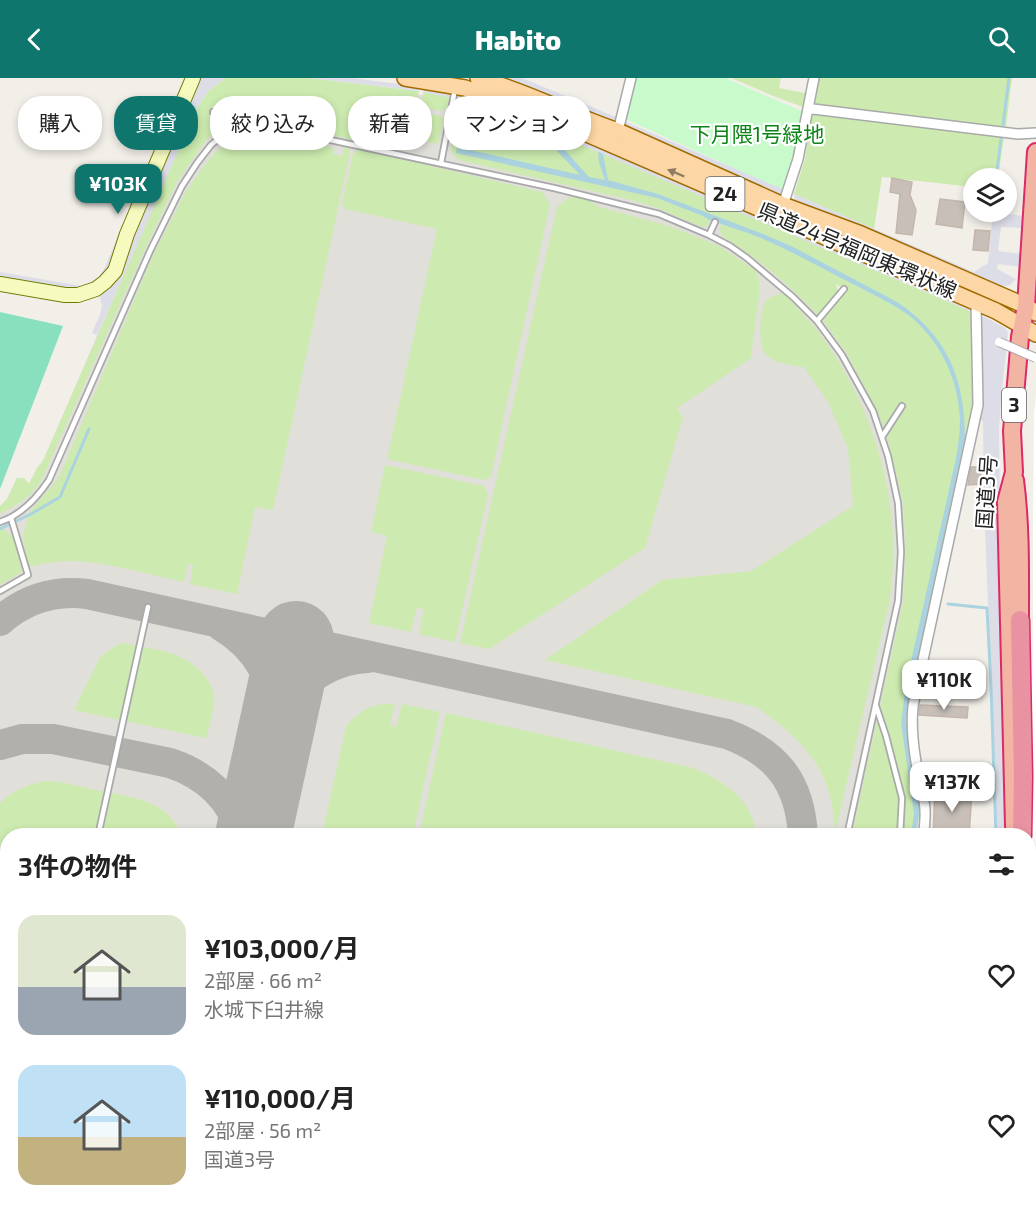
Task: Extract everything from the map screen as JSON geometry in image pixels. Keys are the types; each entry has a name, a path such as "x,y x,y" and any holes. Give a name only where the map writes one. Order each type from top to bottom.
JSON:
{"highway":[{"name":"国道3号","path":"1014,828 1006,502 1014,472 1012,431 1031,309 1036,152"},
{"name":"3","path":"1014,472 1018,513 1020,620"},
{"path":"1020,620 1022,828"}],"main road":[{"path":"0,284 65,295 78,295 96,290 105,282 115,271 127,234 193,78"},
{"name":"県道24号福岡東環状線","path":"405,78 456,86 527,108 996,311 1029,330"},
{"name":"24","path":"478,78 534,96 618,131 783,205 861,234 1031,309"}],"street":[{"path":"618,131 631,78"},
{"path":"783,205 798,159 814,78"},
{"path":"808,110 1018,134 1036,133"},
{"path":"924,828 926,808 916,763 913,706 978,405 976,303"},
{"path":"999,342 1036,358"}],"lane":[{"path":"441,163 456,86"},
{"path":"336,141 554,188 659,214 730,246 793,297 817,321 842,356 873,411 882,437 898,503 901,552 898,601 849,828"},
{"path":"0,522 11,518 24,508 49,480 150,251 182,186 210,146"},
{"path":"709,235 715,222"},
{"path":"817,321 844,289"},
{"path":"882,437 902,406"},
{"path":"0,591 28,575 11,518"},
{"path":"100,828 148,607"},
{"path":"876,704 902,798 900,828"}],"shaded area":[{"path":"200,78 223,78 209,90 198,106 198,96 192,96"},
{"path":"233,78 427,96 348,96 348,150 432,150 432,97 444,99 444,150 588,150 818,247 833,294 880,319 941,440 856,828 0,828 0,506 7,499 17,478 24,478 29,484 43,461 176,152 178,150 198,150 198,123 210,108 210,150 336,150 336,96 219,96"},
{"path":"310,78 352,78 416,86 419,91"},
{"path":"500,78 522,78 565,96 545,96"},
{"path":"426,88 470,96 444,96 423,92"},
{"path":"591,107 616,117 610,122 591,114"},
{"path":"624,121 785,190 779,195 624,128"},
{"path":"591,143 970,307 972,312 591,149"},
{"path":"168,150 178,150 97,335 92,333 102,307 99,293"},
{"path":"794,194 974,272 988,263 992,222 1017,222 1017,215 1026,216 1025,228 1001,227 998,251 1023,254 1022,267 998,264 997,269 1016,279 1010,285 995,286 795,202"},
{"path":"122,229 117,255 102,280 82,291 0,279 0,272 82,286 99,277"},
{"path":"983,316 1005,328 1008,333 999,430 1009,828 997,828 983,421 981,420"}],"green space":[{"path":"223,78 310,78 419,91 418,96 348,96 348,139 336,136 336,96 210,96 208,116 210,117 210,136 177,182 43,477 25,499 0,514 0,506 7,499 17,478 24,478 29,484 43,461 179,150 198,150 198,106 209,90"},
{"name":"下月隈1号緑地","path":"634,78 725,78 804,112 796,156 783,190 625,119"},
{"path":"731,78 781,78 779,88 805,93 803,107 778,98"},
{"path":"819,78 1012,78 1006,127 815,105"},
{"path":"423,92 445,96 444,110 432,109 432,96 422,96"},
{"path":"815,113 1004,137 999,168 963,168 963,186 882,177 874,229 794,194 805,159 811,118"},
{"path":"432,114 444,118 438,144 432,143"},
{"path":"344,146 348,147 350,153 273,510 255,507 237,594 190,584 193,566 188,564 184,582 83,562 69,561 28,567 23,537 29,512 55,483 62,470 154,253 187,190 216,151 334,150 333,154 342,156"},
{"path":"591,148 972,312 973,414 965,438 912,685 908,721 910,750 920,808 917,828 854,828 903,602 906,551 903,503 887,436 906,408 898,404 884,428 846,352 823,321 848,291 836,284 838,291 818,315 773,272 722,236 721,224 710,220 706,227 702,227 635,201 458,160 452,150 591,150"},
{"path":"357,150 362,150 542,192 550,204 491,476 484,480 387,459 437,229 345,209 342,204 353,154"},
{"path":"571,196 588,200 599,207 669,226 719,246 755,270 759,279 759,296 751,358 677,408 683,417 645,548 489,649 460,643 557,207"},
{"path":"780,294 786,296 817,330 847,376 860,401 879,452 890,506 893,560 889,603 836,828 830,796 819,768 792,735 757,707 545,660 662,580 751,571 853,506 848,449 828,402 804,367 777,361 768,356 762,347 761,314 764,304 771,297"},
{"path":"0,312 63,326 0,489"},
{"path":"385,465 484,486 488,494 455,642 419,634 424,610 417,607 411,632 369,623 387,536 371,532"},
{"path":"0,526 14,538 22,572 0,585"},
{"path":"124,643 136,646 120,720 74,710 100,657 115,646"},
{"path":"142,647 181,657 204,675 214,697 213,712 206,738 125,721"},
{"path":"395,704 390,725 396,727 402,704 440,712 415,828 324,828 346,727 362,711"},
{"path":"446,713 693,768 716,779 735,793 749,811 755,828 421,828"},
{"path":"60,782 105,792 97,828 0,828 0,803 11,794 34,783"},
{"path":"111,793 133,797 153,805 170,816 178,828 103,828"}],"water":[{"path":"456,150 470,150 580,175 557,150 565,150 589,177 605,180 598,152 603,154 608,180 658,194 763,234 793,247 897,302 929,329 950,360 961,396 965,438 906,721 920,808 917,828 912,828 914,814 901,723 906,684 959,440 959,406 946,361 919,324 892,304 761,238 709,220 657,198 456,153"}],"pier":[{"path":"1036,394 1036,828 1030,828 1033,622"}],"building":[{"path":"892,178 912,182 910,195 916,210 912,235 896,233 900,194 890,192"},
{"path":"940,199 963,202 962,228 936,224"},
{"path":"975,230 990,231 988,251 973,250"},
{"path":"971,467 981,467 981,484 968,485"},
{"path":"920,705 968,707 967,718 919,715"},
{"path":"935,789 972,791 970,828 933,828"}],"waterway":[{"path":"1003,125 1009,78"},
{"path":"997,168 1001,139"},
{"path":"0,529 60,497 89,429"},
{"path":"948,604 987,608 996,828"}],"taxiway":[{"path":"0,621 20,607 40,598 63,593 87,594 727,734 760,750 783,772 797,800 802,828"},
{"path":"221,626 245,644 262,667 273,693 278,722"},
{"path":"278,722 293,697 314,677 339,664 368,658"},
{"path":"0,745 22,739 53,739 170,763 195,774 216,790 232,811 240,828"}],"runway":[{"path":"255,828 296,639"}]}
